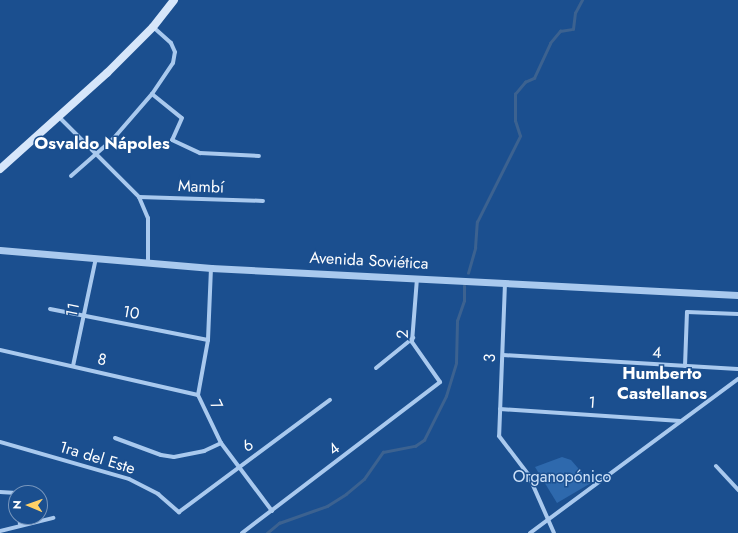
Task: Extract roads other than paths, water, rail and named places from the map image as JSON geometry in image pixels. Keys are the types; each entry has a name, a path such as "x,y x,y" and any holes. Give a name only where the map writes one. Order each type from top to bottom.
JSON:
{"main road":[{"path":"0,169 60,118 153,27 174,0"}],"street":[{"path":"71,176 113,139 152,94 173,63 175,52 171,43 153,27"},
{"path":"152,94 182,118 172,140 200,153 259,156"},
{"path":"60,118 139,197 148,218 148,263"},
{"name":"Mambí","path":"139,197 263,201"},
{"name":"Avenida Soviética","path":"0,250 211,268 506,281 738,295"},
{"name":"11","path":"73,366 96,258"},
{"name":"7","path":"211,268 208,340 198,395 221,443 272,511"},
{"name":"2","path":"418,277 412,342 440,382"},
{"name":"3","path":"506,281 499,436 528,474 550,520"},
{"name":"10","path":"50,309 208,340"},
{"path":"684,366 687,312 738,314"},
{"path":"376,368 413,338"},
{"name":"8","path":"0,350 198,395"},
{"name":"4","path":"503,355 738,369"},
{"path":"530,533 550,520 738,379"},
{"name":"4","path":"242,533 440,382"},
{"name":"6","path":"179,512 330,400"},
{"name":"1","path":"500,409 682,421"},
{"path":"116,438 161,455 174,457 204,451 221,443"},
{"name":"1ra del Este","path":"0,442 129,479 158,494 179,512"},
{"path":"716,466 738,490"},
{"path":"48,519 53,518"},
{"path":"550,520 554,533"},
{"path":"0,531 17,525"}],"waterway":[{"path":"468,273 475,248 477,222 520,136 515,121 515,94 525,82 534,78 550,43 560,31 573,29 575,13 582,0"},
{"path":"267,533 279,523 327,506 346,494 364,479 383,452 415,446 424,440 446,396 456,363 457,321 464,301 464,286"}],"district":[{"name":"Osvaldo Nápoles","path":"102,144"},
{"name":"Humberto Castellanos","path":"662,384"}],"park label":[{"name":"Organopónico","path":"562,477"}]}
